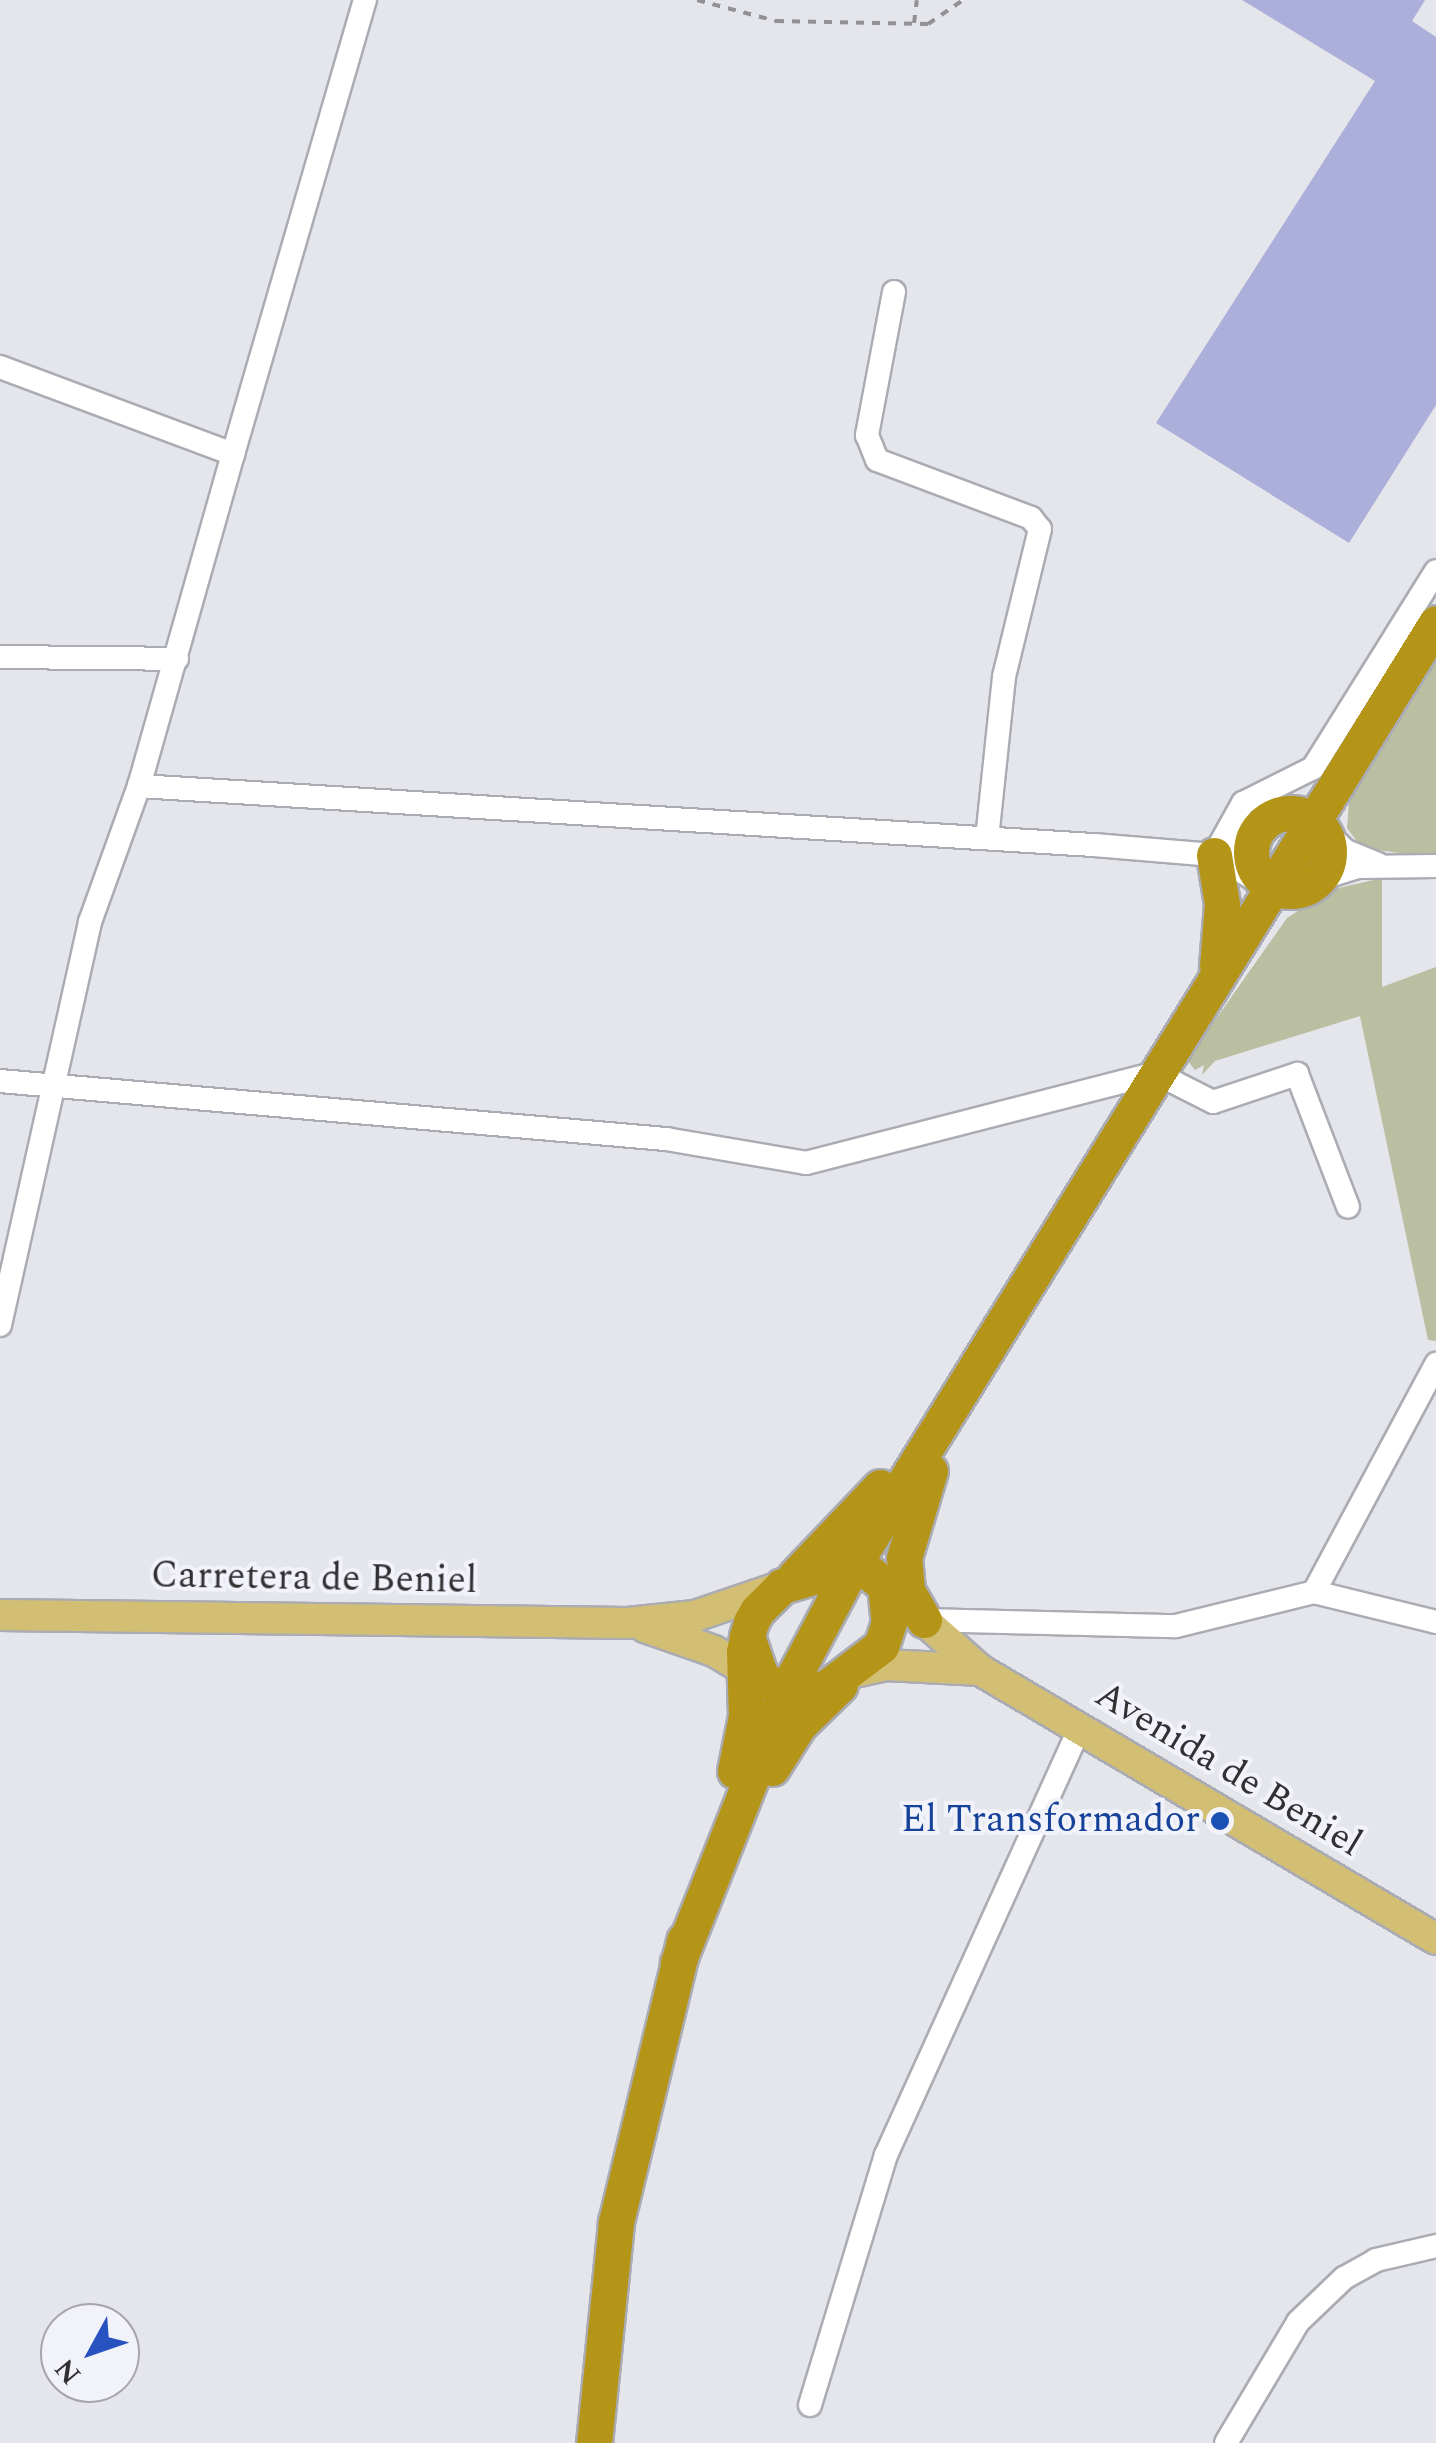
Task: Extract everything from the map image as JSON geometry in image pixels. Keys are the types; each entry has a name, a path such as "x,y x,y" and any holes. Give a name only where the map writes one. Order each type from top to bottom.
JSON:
{"highway":[{"path":"749,1671 851,1569 1214,981 1284,886 1307,827 1436,623"},
{"path":"1284,886 1252,851 1307,827"},
{"path":"1214,855 1222,933 1214,981"},
{"path":"594,2443 616,2222 678,1962 744,1744 757,1611 866,1505 1000,1326"},
{"path":"678,1962 776,1761 799,1725 886,1635 903,1594 922,1487 1000,1326"},
{"path":"782,1586 851,1569 874,1572 903,1594"},
{"path":"749,1671 814,1691 854,1672"}],"main road":[{"path":"628,1623 695,1616 782,1586"},
{"name":"Avenida de Beniel","path":"903,1594 980,1670 1436,1939"},
{"name":"Carretera de Beniel","path":"0,1615 628,1623"},
{"path":"628,1623 749,1671"},
{"path":"854,1672 887,1665 980,1670"}],"street":[{"path":"0,1325 90,922 177,659 365,0"},
{"path":"894,292 866,435 877,460 1030,518 1040,529 1004,677 986,838"},
{"path":"0,367 234,454"},
{"path":"1214,855 1244,802 1313,768 1436,571"},
{"path":"0,657 177,659"},
{"path":"138,786 1214,855 1284,886 1383,865 1436,866"},
{"path":"1214,855 1307,827 1383,865"},
{"path":"0,1080 57,1082 666,1139 806,1162 1156,1073 1213,1102 1297,1074 1348,1207"},
{"path":"1314,1592 1436,1364"},
{"path":"903,1594 1176,1626 1314,1592 1436,1622"},
{"path":"810,2406 886,2155 1080,1728"},
{"path":"1226,2443 1298,2322 1344,2278 1376,2260 1436,2246"}],"path":[{"path":"697,0 776,21 928,24 963,0"},
{"path":"914,23 916,0"}],"green space":[{"path":"1436,657 1436,858 1362,848 1347,828 1349,802"},
{"path":"1382,878 1382,987 1436,967 1436,1341 1428,1340 1360,1016 1215,1061 1202,1075 1204,1065 1195,1070 1187,1060 1287,918 1330,890"}],"building":[{"path":"1242,0 1425,0 1412,21 1436,37 1436,405 1349,543 1156,423 1375,81"}],"place":[{"name":"El Transformador","path":"1220,1821"}]}
